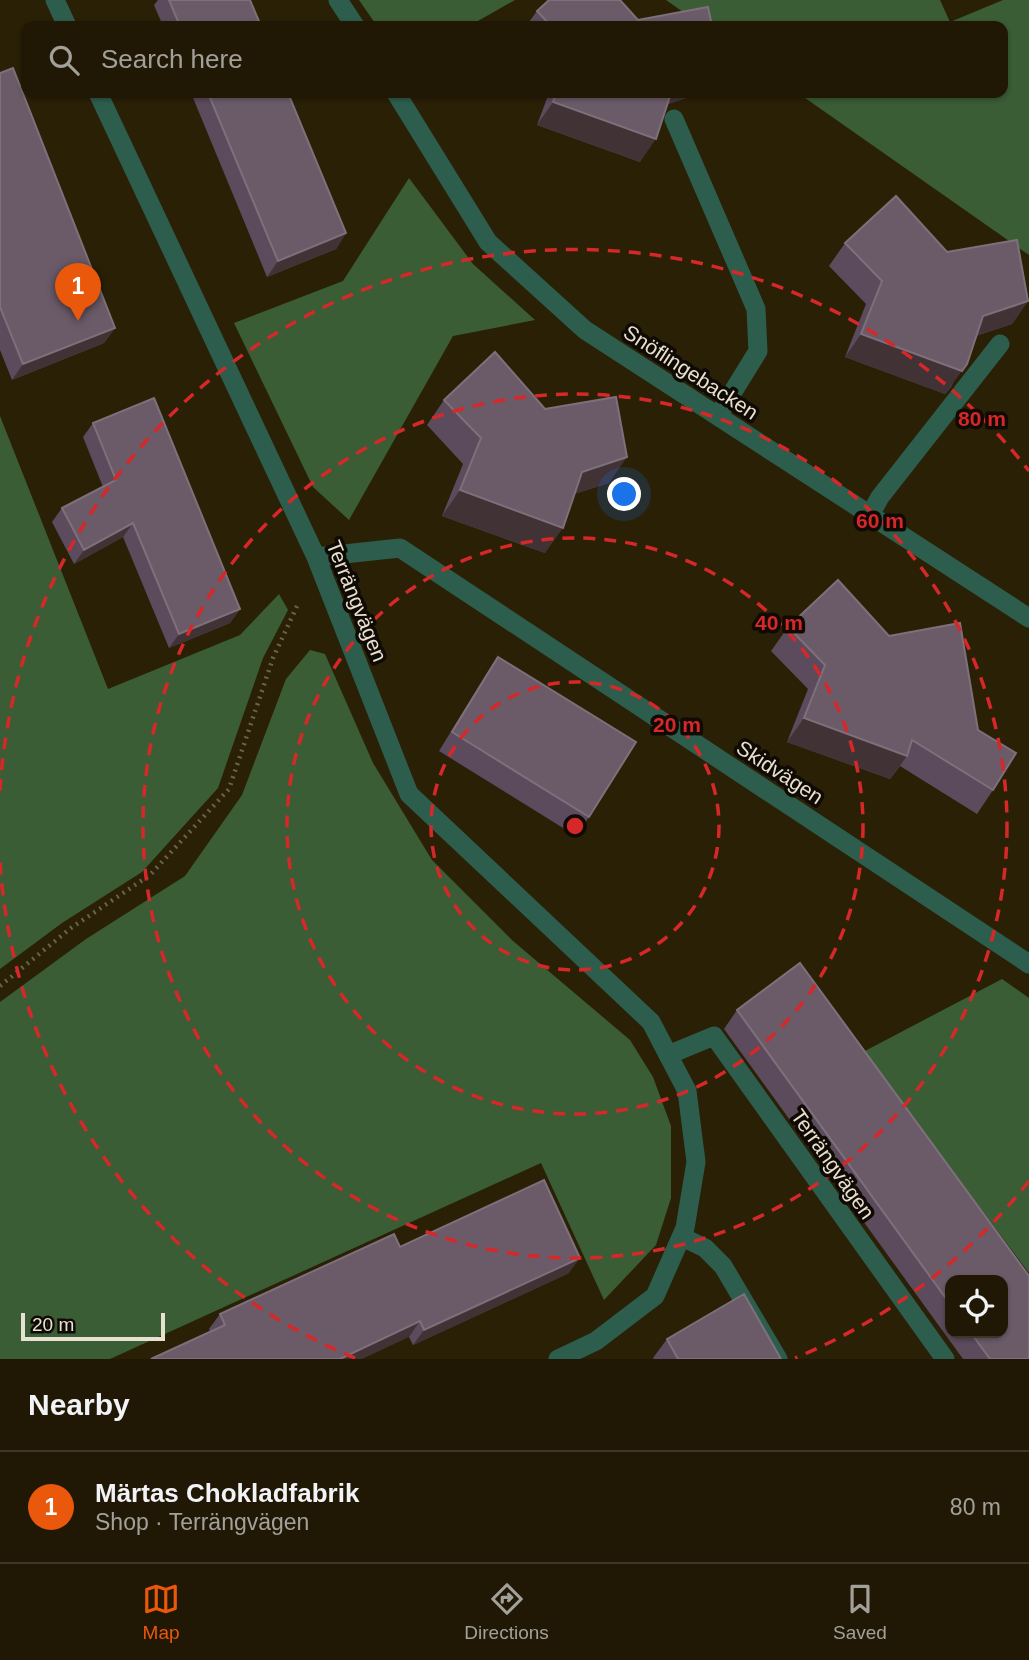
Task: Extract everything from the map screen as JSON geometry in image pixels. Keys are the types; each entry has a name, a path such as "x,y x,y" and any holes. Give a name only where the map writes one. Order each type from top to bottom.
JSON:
{"street":[{"path":"55,0 65,21"},
{"path":"338,0 352,21"},
{"name":"Terrängvägen","path":"100,98 316,557 409,794 651,1022 687,1091 696,1162 682,1237 655,1296 596,1341 558,1359"},
{"name":"Snöflingebacken","path":"399,98 488,242 585,330 1029,618"},
{"path":"674,119 756,309 758,351 718,416"},
{"path":"870,515 880,496 1000,344"},
{"name":"Skidvägen","path":"316,557 400,548 1029,964"},
{"name":"Terrängvägen","path":"668,1055 715,1036 945,1359"},
{"path":"682,1237 705,1248 723,1266 778,1359"}],"path":[{"path":"0,986 71,929 150,875 229,789 273,658 316,557"}],"green space":[{"path":"359,0 515,0 478,21 374,21"},
{"path":"666,0 940,0 950,21 696,21"},
{"path":"1003,0 1029,0 1029,255 805,98 1008,98 1008,21 952,21"},
{"path":"409,178 473,264 535,320 453,336 349,520 313,487 234,323 343,281"},
{"path":"0,416 108,689 240,635 279,594 288,610 263,658 218,788 142,872 62,923 0,969"},
{"path":"310,650 325,654 373,763 432,860 513,941 630,1040 653,1077 671,1126 671,1198 656,1245 604,1300 541,1163 110,1359 0,1359 0,1002 86,939 185,876 242,795 286,679"},
{"path":"1002,979 1029,998 1029,1273 863,1052"}],"building":[{"path":"169,0 250,0 259,21 178,21"},
{"path":"549,0 620,0 638,20 708,7 711,21 546,21 537,11"},
{"path":"13,68 21,88 21,98 25,98 115,328 23,364 0,307 0,73"},
{"path":"210,98 290,98 346,233 278,261"},
{"path":"554,98 669,98 656,139 553,102"},
{"path":"896,196 947,252 1017,240 1028,301 983,316 967,364 962,371 861,334 882,281 845,243"},
{"path":"495,352 545,409 616,397 627,457 582,472 563,528 460,490 481,438 444,400"},
{"path":"154,398 240,609 179,634 133,523 84,550 62,508 116,480 93,423"},
{"path":"838,580 889,636 960,623 978,730 1016,753 993,790 912,740 907,756 804,718 825,665 788,627"},
{"path":"498,657 636,742 589,817 452,732"},
{"path":"800,963 1029,1276 1029,1359 990,1359 975,1338 1008,1338 1008,1275 945,1275 945,1297 737,1010"},
{"path":"544,1180 580,1258 424,1330 420,1321 340,1359 151,1359 225,1325 220,1314 394,1234 400,1247"},
{"path":"744,1294 781,1359 678,1359 667,1339"}],"place":[{"name":"Märtas Chokladfabrik","path":"78,321"}]}
